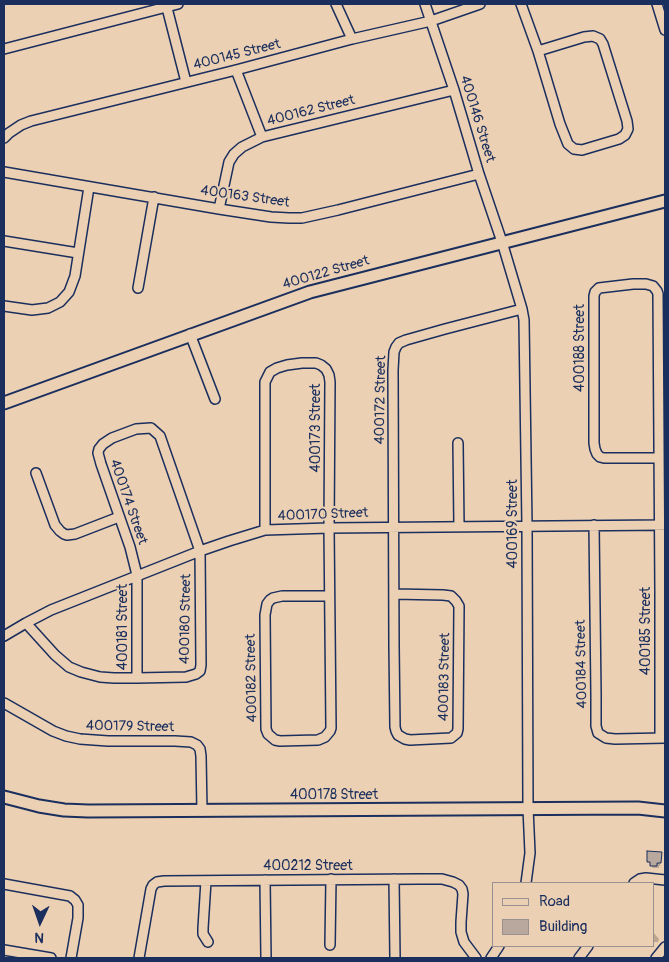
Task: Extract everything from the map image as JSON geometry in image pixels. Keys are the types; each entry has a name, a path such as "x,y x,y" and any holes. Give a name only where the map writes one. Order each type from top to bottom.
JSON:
{"street":[{"path":"4,49 166,5 178,4"},
{"path":"336,4 352,39"},
{"name":"400146 Street","path":"425,4 502,242"},
{"name":"400145 Street","path":"4,138 9,132 20,125 32,121 352,39 431,21 480,4"},
{"path":"521,4 560,124 571,148 582,150 619,139 628,132 627,121 603,44 597,37 584,37 538,52"},
{"path":"656,4 665,30"},
{"path":"166,5 186,82"},
{"path":"236,70 262,137"},
{"name":"400162 Street","path":"219,209 230,162 234,154 242,147 262,137 454,90"},
{"name":"400163 Street","path":"4,172 219,209 290,218 302,218 338,210 479,174"},
{"path":"4,306 32,310 48,308 60,302 69,292 75,276 89,187"},
{"path":"138,288 154,197"},
{"name":"400122 Street","path":"4,403 310,292 665,201"},
{"path":"4,241 78,253"},
{"name":"400169 Street","path":"502,242 522,309 525,342 528,808 530,853 526,882"},
{"name":"400188 Street","path":"659,458 604,458 597,454 595,449 594,296 599,288 646,284 653,286 658,294 659,458 662,525"},
{"name":"400172 Street","path":"394,527 393,370 396,347 399,343 406,340 445,328 522,309"},
{"path":"190,334 215,399"},
{"name":"400173 Street","path":"265,530 265,382 270,372 276,368 302,363 321,365 329,375 329,528"},
{"name":"400174 Street","path":"137,576 130,547 99,457 99,449 103,444 123,433 136,429 151,428 160,436 200,552"},
{"path":"458,443 459,527"},
{"path":"36,473 55,525 64,534 75,534 120,517"},
{"name":"400184 Street","path":"594,525 596,718 598,733 606,738 615,739 663,738"},
{"name":"400170 Street","path":"4,636 51,610 200,552 265,530 662,525"},
{"name":"400185 Street","path":"662,525 663,738"},
{"name":"400183 Street","path":"394,527 394,594 394,646 396,731 401,737 410,740 451,738 457,733 458,729 459,606 451,596 394,594"},
{"name":"400182 Street","path":"329,528 330,731 318,740 275,740 268,734 266,729 265,615 267,604 273,598 282,596 329,596"},
{"name":"400180 Street","path":"26,623 55,655 69,667 81,672 100,677 137,678 186,677 196,674 200,671 201,665 200,552"},
{"name":"400181 Street","path":"137,576 137,678"},
{"name":"400179 Street","path":"4,703 52,731 80,739 192,742 200,749 202,756 202,811"},
{"name":"400178 Street","path":"4,797 39,806 88,811 638,808 665,811"},
{"path":"636,882 646,878 665,880"},
{"path":"330,879 330,945"},
{"path":"394,879 395,958"},
{"name":"400212 Street","path":"139,958 150,896 153,885 157,882 442,879 453,882 462,889 461,932 464,942 476,958"},
{"path":"265,880 266,958"},
{"path":"206,881 203,934 208,942"},
{"path":"4,884 70,896 76,900 78,918 71,958"},
{"path":"491,958 499,947"},
{"path":"579,958 587,947"},
{"path":"656,958 665,947"},
{"path":"4,950 51,958"}],"building":[{"path":"647,851 662,852 661,863 657,863 657,866 650,866 650,862 647,862"}]}
